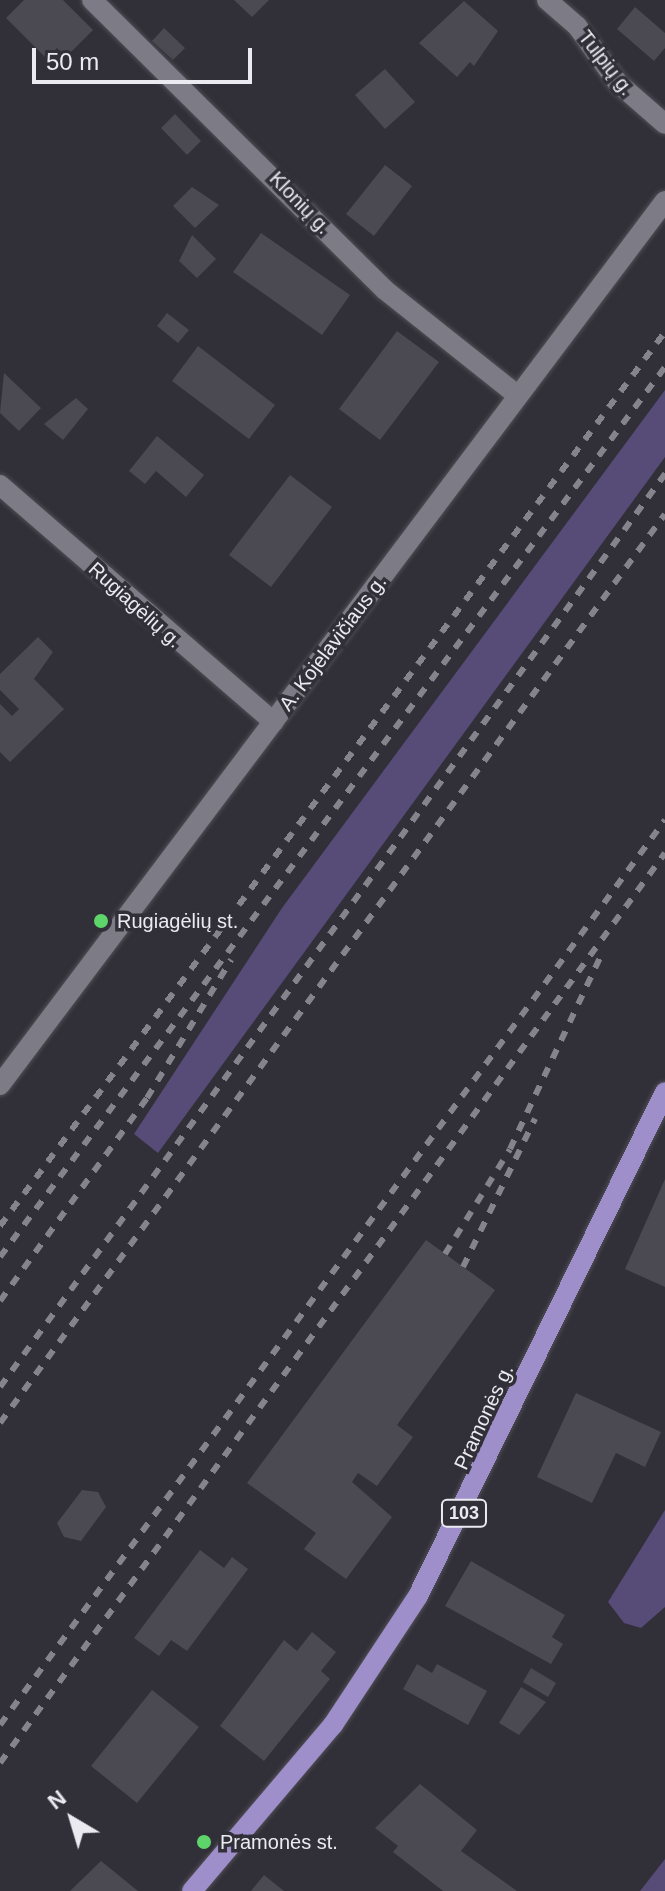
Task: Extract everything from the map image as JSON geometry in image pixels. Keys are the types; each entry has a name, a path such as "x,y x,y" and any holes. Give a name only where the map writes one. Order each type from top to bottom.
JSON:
{"main road":[{"name":"Pramonės g.","path":"192,1891 333,1725 418,1596 665,1092"}],"street":[{"name":"Klonių g.","path":"92,0 385,290 517,395"},
{"name":"Tulpių g.","path":"547,0 577,26 618,83 665,124"},
{"name":"A. Kojelavičiaus g.","path":"0,1085 665,201"},
{"name":"Rugiagėlių g.","path":"0,485 274,722"}],"shaded area":[{"path":"665,390 665,457 158,1153 134,1134 282,908"},
{"path":"665,1510 665,1607 641,1628 624,1623 608,1602"},
{"path":"665,1859 665,1891 640,1891"}],"building":[{"path":"24,0 63,0 93,30 66,57 57,48 47,59 6,18"},
{"path":"234,0 269,0 252,17"},
{"path":"464,1 498,31 474,66 470,62 457,77 419,43"},
{"path":"635,7 665,33 665,48 654,61 617,29"},
{"path":"164,28 185,48 173,60 152,41"},
{"path":"385,69 415,102 385,129 355,95"},
{"path":"175,114 201,141 187,155 161,128"},
{"path":"385,165 412,186 374,236 346,214"},
{"path":"192,187 219,205 195,228 173,206"},
{"path":"261,233 350,295 322,335 233,272"},
{"path":"192,235 216,259 197,278 179,261"},
{"path":"167,313 189,330 178,343 157,326"},
{"path":"397,331 439,362 380,440 339,409"},
{"path":"198,346 275,405 249,439 172,381"},
{"path":"4,373 41,408 19,431 0,413"},
{"path":"76,398 88,409 63,440 44,424"},
{"path":"157,436 204,475 186,497 156,471 145,484 129,471"},
{"path":"290,475 332,507 271,587 229,555"},
{"path":"38,637 53,652 34,679 64,709 10,762 0,752 0,704 12,716 19,709 0,690 0,674"},
{"path":"665,1179 665,1287 625,1269"},
{"path":"426,1240 495,1290 397,1425 413,1437 377,1486 358,1473 352,1482 392,1517 346,1579 304,1549 316,1533 247,1483"},
{"path":"576,1393 661,1432 645,1467 616,1453 592,1503 537,1477"},
{"path":"82,1490 98,1492 106,1507 81,1541 64,1537 57,1523"},
{"path":"200,1550 224,1568 232,1557 248,1569 187,1651 171,1640 159,1656 134,1638"},
{"path":"471,1561 565,1615 552,1637 563,1644 551,1664 445,1606"},
{"path":"312,1632 336,1652 321,1671 330,1679 264,1761 220,1726 284,1640 297,1651"},
{"path":"417,1664 432,1673 437,1664 487,1691 468,1725 403,1689"},
{"path":"531,1668 556,1683 548,1697 523,1682"},
{"path":"521,1687 546,1702 519,1735 499,1723"},
{"path":"152,1690 199,1727 137,1803 91,1766"},
{"path":"420,1784 477,1830 461,1851 517,1891 443,1891 393,1852 398,1846 375,1828"},
{"path":"101,1861 138,1891 70,1891"},
{"path":"264,1875 284,1891 251,1891"}],"railway":[{"path":"0,1226 665,332"},
{"path":"0,1257 665,367"},
{"path":"0,1387 665,474"},
{"path":"0,1423 665,514"},
{"path":"0,1725 665,820"},
{"path":"0,1763 665,853"},
{"path":"445,1254 510,1149 601,956"},
{"path":"0,1301 147,1098 231,960"},
{"path":"463,1267 535,1119"}],"place":[{"name":"Rugiagėlių st.","path":"101,921"},
{"name":"Pramonės st.","path":"204,1842"}]}
